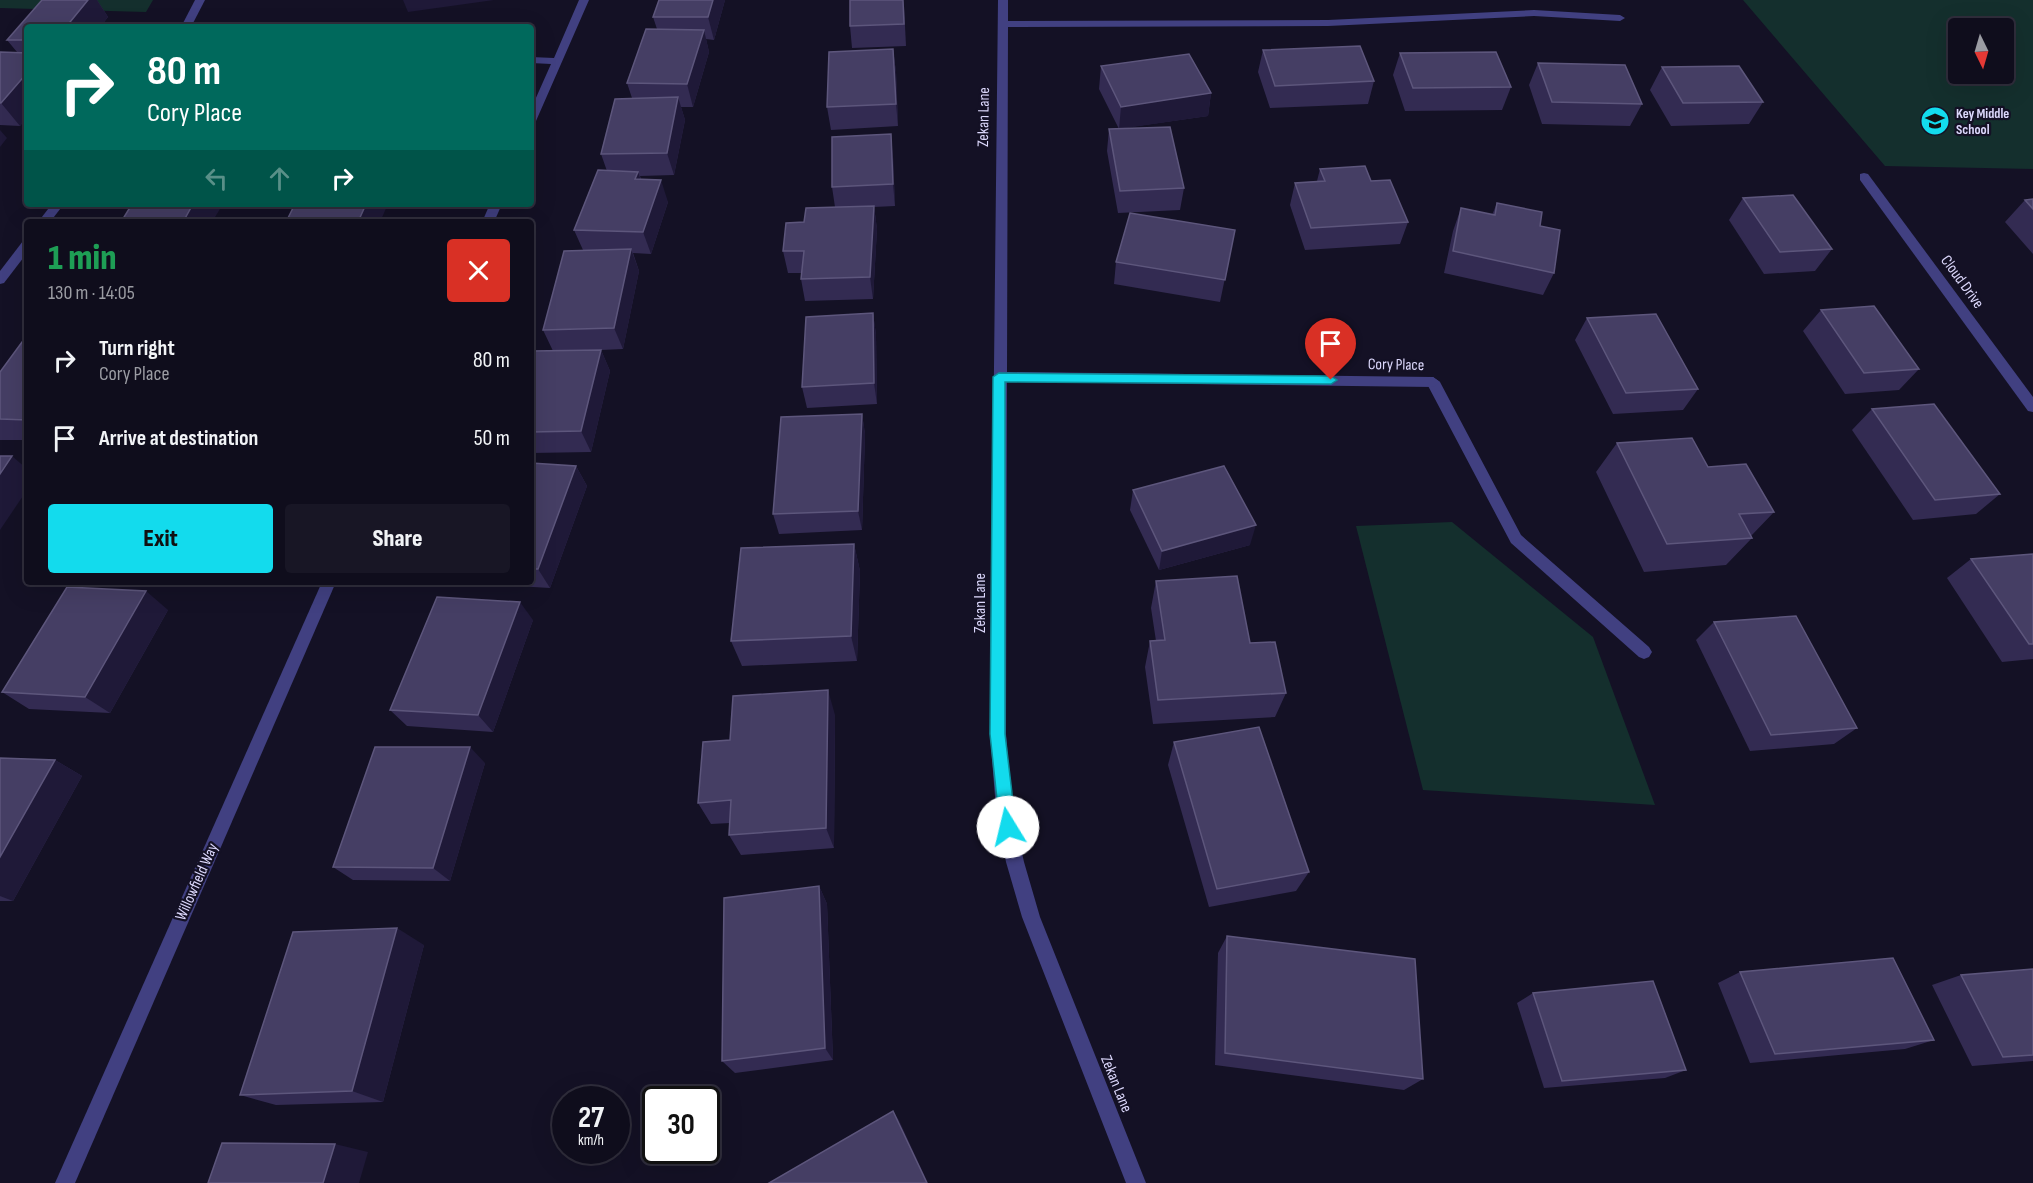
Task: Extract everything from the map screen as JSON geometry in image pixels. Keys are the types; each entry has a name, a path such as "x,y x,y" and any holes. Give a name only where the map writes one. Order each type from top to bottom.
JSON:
{"street":[{"path":"188,24 200,0"},
{"path":"534,114 584,0"},
{"name":"Zekan Lane","path":"1003,0 998,734 1004,809 1015,862 1031,917 1136,1183"},
{"path":"1002,24 1328,23 1534,13 1620,18"},
{"path":"534,60 557,61"},
{"name":"Cloud Drive","path":"1864,177 2033,407"},
{"path":"46,219 56,207"},
{"path":"0,280 24,248"},
{"name":"Cory Place","path":"999,377 1433,382 1516,539 1644,652"},
{"name":"Willowfield Way","path":"64,1183 328,585"}],"green space":[{"path":"0,0 153,0 146,12 0,8"},
{"name":"Key Middle School","path":"1743,0 2033,0 2033,169 1885,166"},
{"path":"1452,522 1593,637 1655,805 1423,790 1356,526"}],"building":[{"path":"42,0 88,0 68,24 24,24 24,40 7,40"},
{"path":"659,0 713,0 708,17 653,17"},
{"path":"850,0 903,0 904,24 850,26"},
{"path":"646,29 704,30 687,84 627,83"},
{"path":"1360,46 1374,81 1275,86 1263,50"},
{"path":"893,49 896,104 827,107 829,52"},
{"path":"0,52 24,53 24,76 0,103"},
{"path":"1496,52 1511,87 1413,88 1400,53"},
{"path":"1189,54 1211,93 1121,107 1101,66"},
{"path":"1538,63 1625,65 1642,104 1552,102"},
{"path":"1739,66 1763,102 1683,103 1662,67"},
{"path":"678,97 667,153 601,154 615,99"},
{"path":"1170,127 1184,188 1120,191 1109,129"},
{"path":"891,134 893,184 832,187 832,137"},
{"path":"1365,166 1371,181 1390,180 1408,222 1311,228 1295,183 1325,181 1320,169"},
{"path":"598,170 638,172 635,179 661,180 643,232 574,230"},
{"path":"1793,195 1832,249 1780,252 1743,198"},
{"path":"2033,199 2033,209 2025,200"},
{"path":"1497,203 1542,212 1540,226 1560,230 1554,273 1453,251 1461,208 1495,215"},
{"path":"874,206 870,277 801,279 804,251 783,251 786,223 804,222 806,208"},
{"path":"130,207 191,207 185,219 123,219"},
{"path":"294,207 365,207 359,219 288,219"},
{"path":"1130,213 1235,230 1225,280 1116,262"},
{"path":"631,249 614,328 543,330 564,251"},
{"path":"1874,306 1919,369 1864,373 1821,310"},
{"path":"873,313 874,383 802,387 806,317"},
{"path":"1656,314 1698,389 1626,393 1587,318"},
{"path":"24,339 24,420 0,419 0,372"},
{"path":"601,350 581,431 534,432 534,351"},
{"path":"1934,404 2000,494 1935,500 1872,409"},
{"path":"862,414 858,511 773,514 781,417"},
{"path":"1692,438 1708,467 1746,464 1774,512 1739,514 1752,538 1667,544 1617,443"},
{"path":"0,456 12,456 0,474"},
{"path":"534,463 576,466 538,569 534,569"},
{"path":"1224,466 1256,525 1162,551 1133,490"},
{"path":"854,544 851,636 731,641 741,548"},
{"path":"2033,554 2033,644 2029,644 1971,559"},
{"path":"1237,576 1250,643 1275,642 1286,693 1158,700 1150,641 1165,640 1156,581"},
{"path":"67,587 146,591 85,697 2,692"},
{"path":"437,597 520,602 478,715 390,710"},
{"path":"1796,616 1857,728 1771,735 1714,622"},
{"path":"828,690 826,828 729,835 731,800 698,803 703,742 730,740 733,696"},
{"path":"1259,727 1309,872 1217,889 1174,742"},
{"path":"375,747 470,747 433,868 333,867"},
{"path":"0,758 55,760 0,857"},
{"path":"819,886 825,1048 722,1061 724,898"},
{"path":"397,928 352,1091 240,1095 293,932"},
{"path":"1227,936 1415,959 1423,1079 1225,1053"},
{"path":"1893,958 1934,1040 1775,1054 1740,972"},
{"path":"2033,969 2033,1055 2003,1057 1961,975"},
{"path":"1653,981 1686,1070 1562,1081 1533,993"},
{"path":"893,1111 927,1183 769,1183"},
{"path":"222,1143 335,1144 323,1183 208,1183"}],"place":[{"name":"Key Middle School","path":"1935,121"}],"route":[{"path":"1008,827 1004,809 998,734 999,377 1116,380 1331,380"}]}
